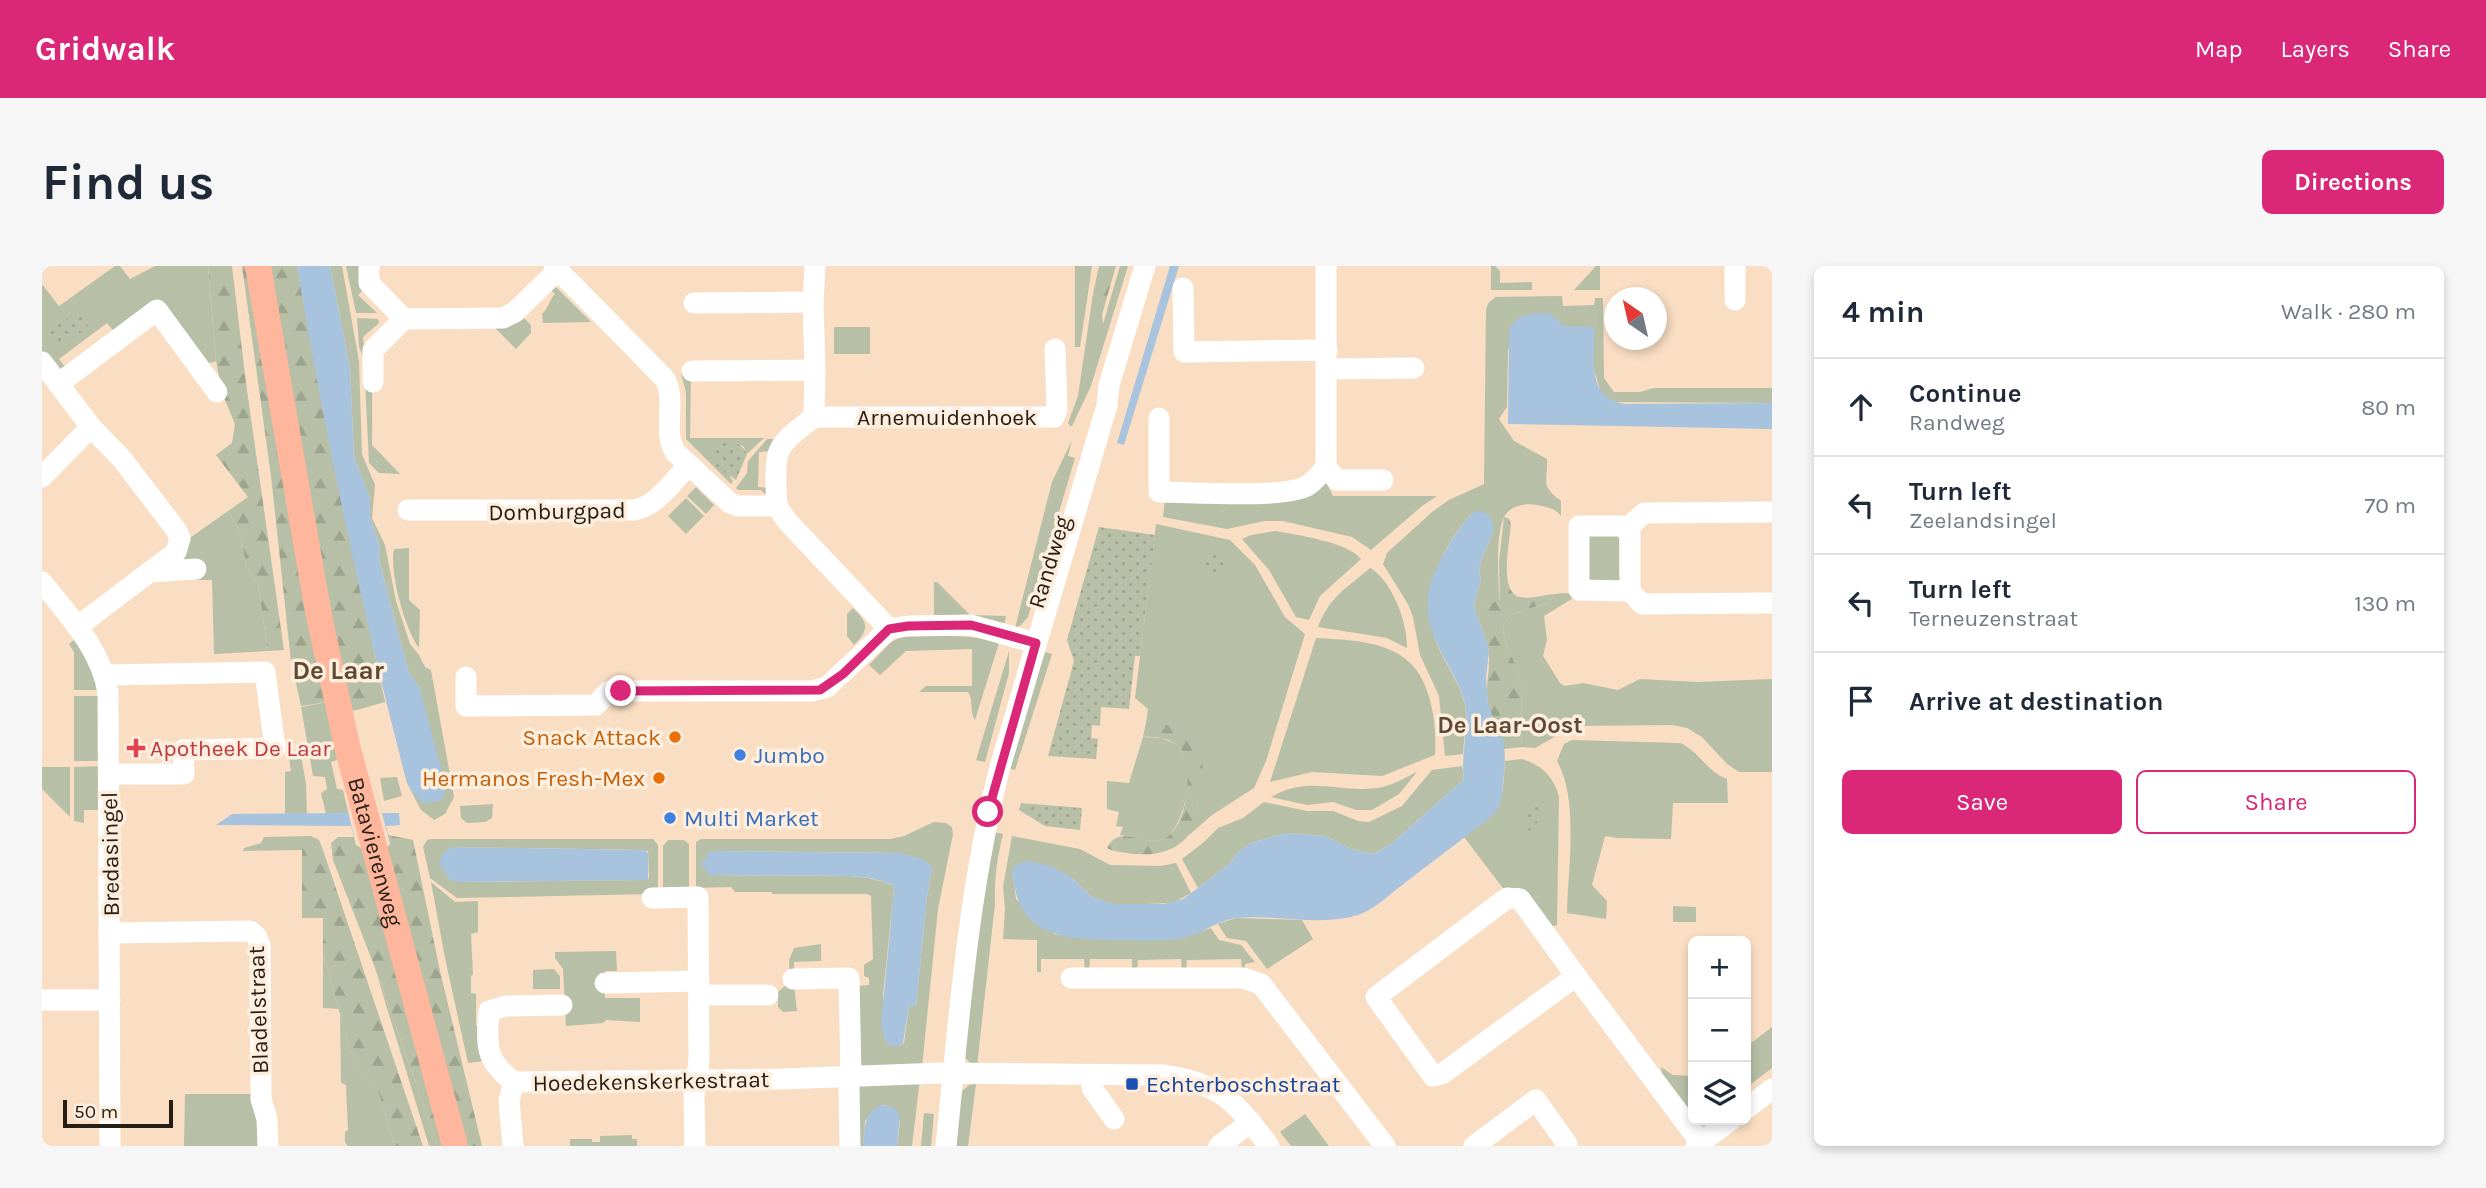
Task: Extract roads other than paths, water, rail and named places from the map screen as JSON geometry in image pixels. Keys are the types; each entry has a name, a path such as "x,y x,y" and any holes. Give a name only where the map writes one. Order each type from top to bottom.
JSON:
{"main road":[{"name":"Batavierenweg","path":"258,266 318,611 347,746 455,1146"}],"street":[{"path":"369,266 369,283 404,319"},
{"path":"815,266 814,417 792,434 779,450 776,506 889,629"},
{"name":"Randweg","path":"946,1146 948,1073 965,870 973,822 1107,405 1109,384 1145,266"},
{"path":"1159,418 1159,492 1283,492 1305,487 1315,480 1326,467 1326,266"},
{"path":"1735,266 1735,300"},
{"path":"373,382 373,350 404,319 479,319 509,316 556,268 665,379 669,391 670,442 675,452 730,503 738,506 776,506"},
{"path":"1184,288 1184,352 1327,359 1414,368"},
{"path":"694,303 813,302"},
{"path":"58,384 157,310 217,392"},
{"name":"Arnemuidenhoek","path":"814,417 1054,417 1057,410 1055,349"},
{"path":"42,362 91,427 122,459 177,531 180,539 176,552 76,627"},
{"path":"692,371 815,370"},
{"path":"42,477 91,427"},
{"name":"Domburgpad","path":"408,510 643,509 688,466"},
{"path":"1326,467 1337,480 1383,480"},
{"path":"1630,591 1579,590 1579,526 1630,526 1644,513 1772,512"},
{"path":"1630,526 1630,591 1642,604 1772,603"},
{"path":"149,572 196,569"},
{"name":"Bredasingel","path":"42,582 99,659 106,675 111,933 110,1146"},
{"path":"466,677 466,706 596,705 609,691 812,691 827,687 889,629 908,626 971,625 1031,641"},
{"path":"106,675 265,672 275,748 183,750 184,774 109,774"},
{"path":"652,898 698,897 699,1060 695,1096 695,1146"},
{"path":"1576,976 1442,1074 1433,1076 1376,997 1507,898 1520,900 1576,976 1698,1144 1724,1125"},
{"name":"Bladelstraat","path":"111,933 250,931 256,936 260,945 261,1099 267,1119 268,1146"},
{"path":"793,979 849,978 852,1076 849,1087 850,1146"},
{"path":"1071,978 1243,978 1261,984 1385,1146"},
{"path":"605,983 768,995"},
{"path":"42,1000 110,1000"},
{"path":"514,1083 489,1057 489,1011 506,1006 562,1004"},
{"name":"Randweg","path":"935,1146 948,1073"},
{"name":"Hoedekenskerkestraat","path":"513,1146 509,1101 514,1083 948,1073 1163,1075 1189,1079 1223,1094 1238,1106 1269,1146"},
{"path":"1092,1075 1092,1088 1114,1119"},
{"path":"1751,1105 1772,1089"},
{"path":"1474,1146 1536,1100 1567,1144"},
{"path":"1219,1146 1251,1122"}],"water":[{"path":"297,266 330,266 350,368 354,457 370,498 370,517 380,547 379,560 408,670 420,689 445,783 444,795 440,801 423,803 407,783 346,526"},
{"path":"1170,266 1179,266 1124,445 1117,443"},
{"path":"1549,313 1562,326 1594,327 1595,374 1603,394 1612,400 1625,404 1772,403 1772,429 1508,424 1509,330 1521,317"},
{"path":"1481,511 1490,516 1494,530 1482,558 1479,570 1481,579 1474,607 1489,652 1486,678 1488,702 1504,741 1502,797 1496,812 1381,902 1358,915 1328,920 1237,918 1223,921 1190,936 1159,940 1079,938 1046,930 1033,922 1023,909 1016,892 1012,870 1017,864 1029,861 1050,866 1071,877 1092,897 1113,904 1164,904 1183,899 1229,864 1238,852 1251,843 1286,833 1325,836 1352,849 1373,854 1391,844 1464,779 1465,704 1432,631 1428,597 1433,576 1452,540 1473,512"},
{"path":"343,790 376,790 382,813 399,813 400,825 386,826 390,844 356,845 351,826 216,825 232,814 349,813"},
{"path":"453,847 645,850 648,853 648,880 458,882 450,880 439,864 443,853"},
{"path":"709,852 901,853 923,859 932,867 916,1006 909,1006 903,1043 900,1046 890,1046 885,1040 881,1024 893,885 871,878 849,876 711,875 701,866 701,862 704,862"},
{"path":"881,1105 894,1107 900,1115 897,1146 863,1146 868,1117"}],"place":[{"name":"Snack Attack","path":"675,737"},
{"name":"Apotheek De Laar","path":"136,748"},
{"name":"Jumbo","path":"740,755"},
{"name":"Hermanos Fresh-Mex","path":"659,778"},
{"name":"Multi Market","path":"670,818"},
{"name":"Echterboschstraat","path":"1132,1084"}],"district":[{"name":"De Laar","path":"338,670"},
{"name":"De Laar-Oost","path":"1510,725"}]}
